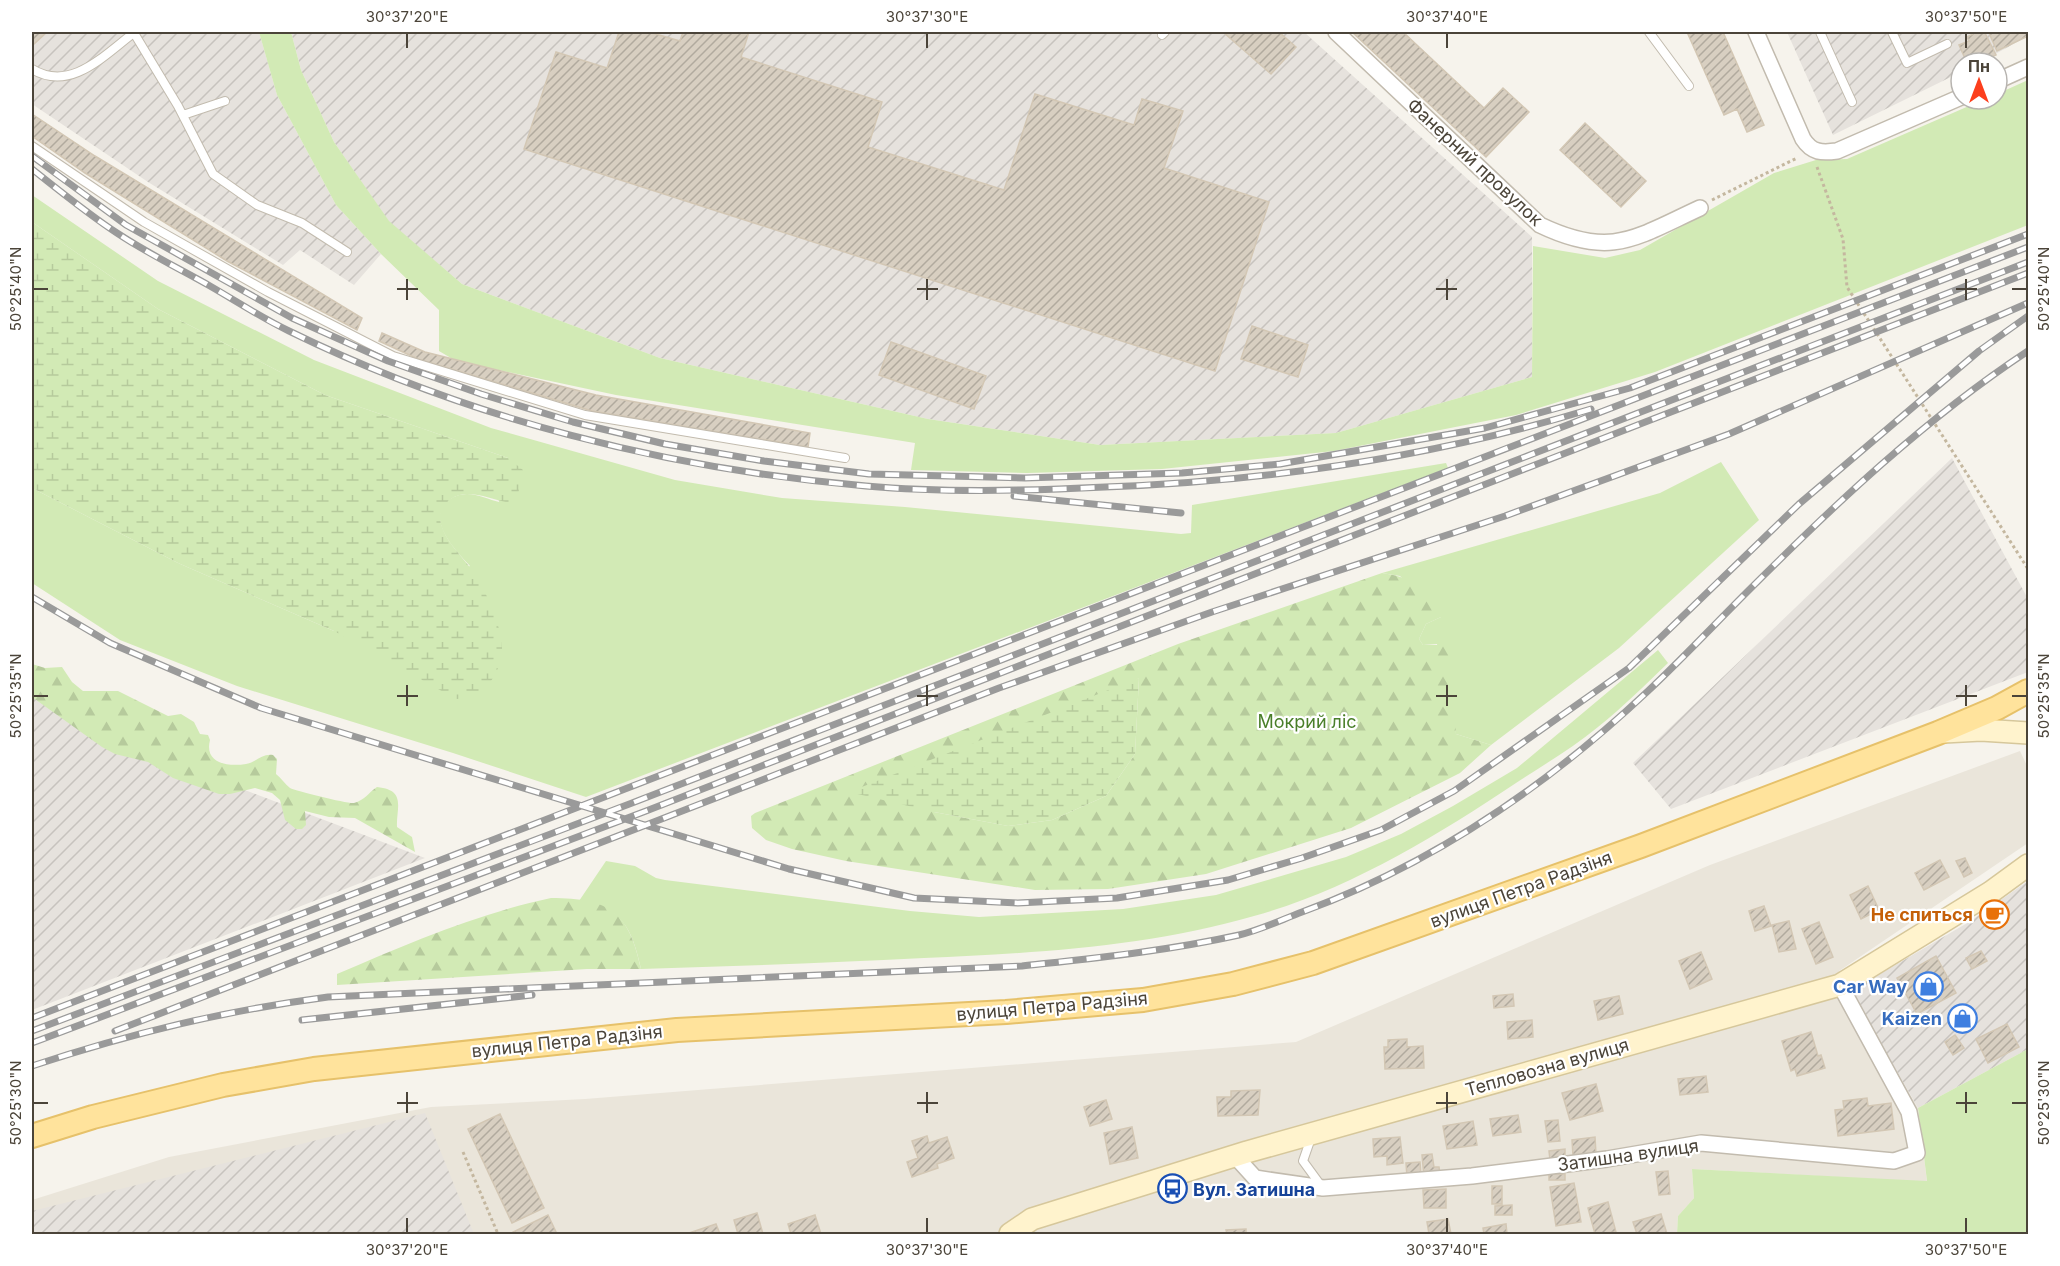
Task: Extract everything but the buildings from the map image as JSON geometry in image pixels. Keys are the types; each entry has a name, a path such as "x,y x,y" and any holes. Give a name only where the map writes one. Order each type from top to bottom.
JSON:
{"main road":[{"name":"вулиця Петра Радзіня","path":"32,1136 93,1117 223,1085 314,1069 677,1030 1006,1012 1143,1000 1233,984 1313,963 1641,846 1938,733 1997,708 2028,691"}],"street":[{"name":"Фанерний провулок","path":"1336,32 1540,225 1550,230 1569,239 1598,245 1634,238 1700,208"},
{"path":"1756,32 1803,139 1816,152 1837,151 1949,102"},
{"path":"2009,76 2028,67"},
{"path":"1938,733 1981,730 2028,734"},
{"name":"Тепловозна вулиця","path":"1010,1234 1032,1219 1235,1156 1840,985 1991,892 2028,865"},
{"name":"Затишна вулиця","path":"1235,1156 1255,1178 1323,1188 1472,1176 1701,1143 1894,1161 1917,1153 1909,1112 1840,985"}],"lane":[{"path":"32,69 53,76 70,77 85,70 134,32 183,115 213,174 257,205 302,223 347,252"},
{"path":"1649,32 1689,86"},
{"path":"1820,32 1852,102"},
{"path":"1892,32 1907,63 1947,44"},
{"path":"183,115 225,101"},
{"path":"32,146 144,222 268,292 393,356 585,415 845,458"},
{"path":"1312,1134 1303,1161 1323,1188"}],"path":[{"path":"1700,208 1788,161 1816,152 1817,172 1843,239 1847,286 2028,569"},
{"path":"463,1152 498,1234"}],"shaded area":[{"path":"32,32 259,32 277,95 336,205 381,254 354,285 300,250 283,265 148,182 32,104"},
{"path":"291,32 1304,32 1532,237 1532,377 1336,433 1100,445 928,419 660,358 462,284 389,222 334,142 301,70"},
{"path":"1787,32 2028,32 2028,36 2001,51 1949,51 1949,78 1833,135"},
{"path":"1952,458 2028,599 2028,672 1671,809 1633,763"},
{"path":"32,681 149,754 425,858 32,1010"},
{"path":"2020,751 2028,768 2028,843 1839,971 1918,1108 1927,1182 1692,1169 1694,1198 1678,1216 1677,1234 32,1234 32,1200 169,1157 431,1107 585,1099 1296,1042 1710,865"},
{"path":"2028,881 2028,1049 1918,1108 1851,991 1969,922"},
{"path":"425,1113 474,1234 32,1234 32,1211"}],"green space":[{"path":"259,32 291,32 301,70 334,142 389,221 462,284 660,358 928,419 1100,445 1336,433 1532,377 1533,246 1605,258 1640,250 1774,173 1816,160 1847,159 1957,111 2009,111 2009,89 2028,80 2028,225 1655,372 1516,415 1334,451 1162,469 1027,473 911,470 915,443 616,395 456,361 439,351 439,310 381,254 336,205 277,95"},
{"path":"32,195 158,281 314,360 491,428 675,480 782,498 905,507 1181,534 1191,533 1192,505 1446,463 1448,468 586,797 237,686 120,640 32,583 32,488 178,563 334,631 470,566 446,536 440,518 441,510 448,500 464,494 499,502 508,458 325,395 158,309 32,222"},
{"path":"32,222 158,309 325,395 508,458 523,470 516,504 467,494 451,499 441,512 441,524 446,536 480,584 492,607 500,632 502,654 499,666 478,698 456,699 334,631 178,563 32,488"},
{"path":"1721,462 1759,520 1619,648 1491,745 1456,734 1437,644 1423,645 1419,639 1426,624 1441,617 1400,576 1382,573 1660,493"},
{"name":"Мокрий ліс","path":"1382,573 1401,577 1429,591 1436,598 1440,607 1441,617 1426,624 1419,639 1423,645 1445,645 1450,653 1456,734 1491,745 1460,773 1351,828 1206,874 1108,889 1035,890 846,861 792,849 766,840 752,828 751,816 755,813 1178,644","holes":["1139,678 1135,754 1106,796 1052,820 1008,826 934,812"]},
{"path":"1658,650 1668,663 1607,719 1568,749 1454,823 1390,860 1323,892 1254,916 1214,926 1132,942 1049,951 641,969 634,942 623,922 606,908 579,901 606,861 635,866 656,878 665,880 910,911 979,917 1123,909 1216,895 1346,857 1401,834 1453,806 1517,768"},
{"path":"32,664 45,668 62,667 72,682 83,691 118,691 168,716 181,714 194,722 200,734 208,735 210,754 219,762 232,765 246,764 266,755 273,755 277,759 276,774 294,790 350,803 358,802 377,787 393,792 398,801 397,827 412,837 415,852 355,818 329,817 305,811 306,825 302,829 296,829 285,820 280,800 272,793 255,788 230,794 219,794 173,778 148,762 115,754 32,697"},
{"path":"1139,678 1135,754 1106,796 1052,820 1008,826 849,792"},
{"path":"551,898 588,901 614,912 623,921 630,934 641,969 587,969 337,985 337,974 416,941 496,912"},
{"path":"2028,1049 2028,1234 1677,1234 1678,1216 1694,1198 1692,1169 1927,1181 1918,1108"}],"railway":[{"path":"32,156 126,225 292,318 388,361 481,394 573,422 665,444 764,461 869,474 1025,478 1182,473 1280,464 1485,428 1630,388 2028,234"},
{"path":"32,169 95,218 140,247 279,326 357,362 427,390 498,414 643,453 717,467 791,478 926,490 1015,490 1166,484 1350,464 1471,441 1591,409"},
{"path":"32,1018 2028,247"},
{"path":"32,1031 632,803 2028,262"},
{"path":"32,1043 646,811 2028,273"},
{"path":"115,1031 999,688 1212,612 1505,516 1729,434 2028,303"},
{"path":"32,597 110,643 261,708 789,869 914,898 1018,903 1117,898 1228,880 1302,858 1381,830 1454,791 1629,668 1799,504 1979,351 2028,316"},
{"path":"32,1066 178,1024 328,997 1022,966 1131,954 1239,935 1263,928 1350,893 1397,871 1442,846 1529,790 1610,726 1648,691 1780,559 1882,464 1953,405 2028,351"},
{"path":"1014,496 1181,513"},
{"path":"302,1020 532,995"}],"place":[{"name":"Не спиться","path":"1994,914"},
{"name":"Car Way","path":"1928,986"},
{"name":"Kaizen","path":"1963,1018"},
{"name":"Вул. Затишна","path":"1172,1189"}]}
